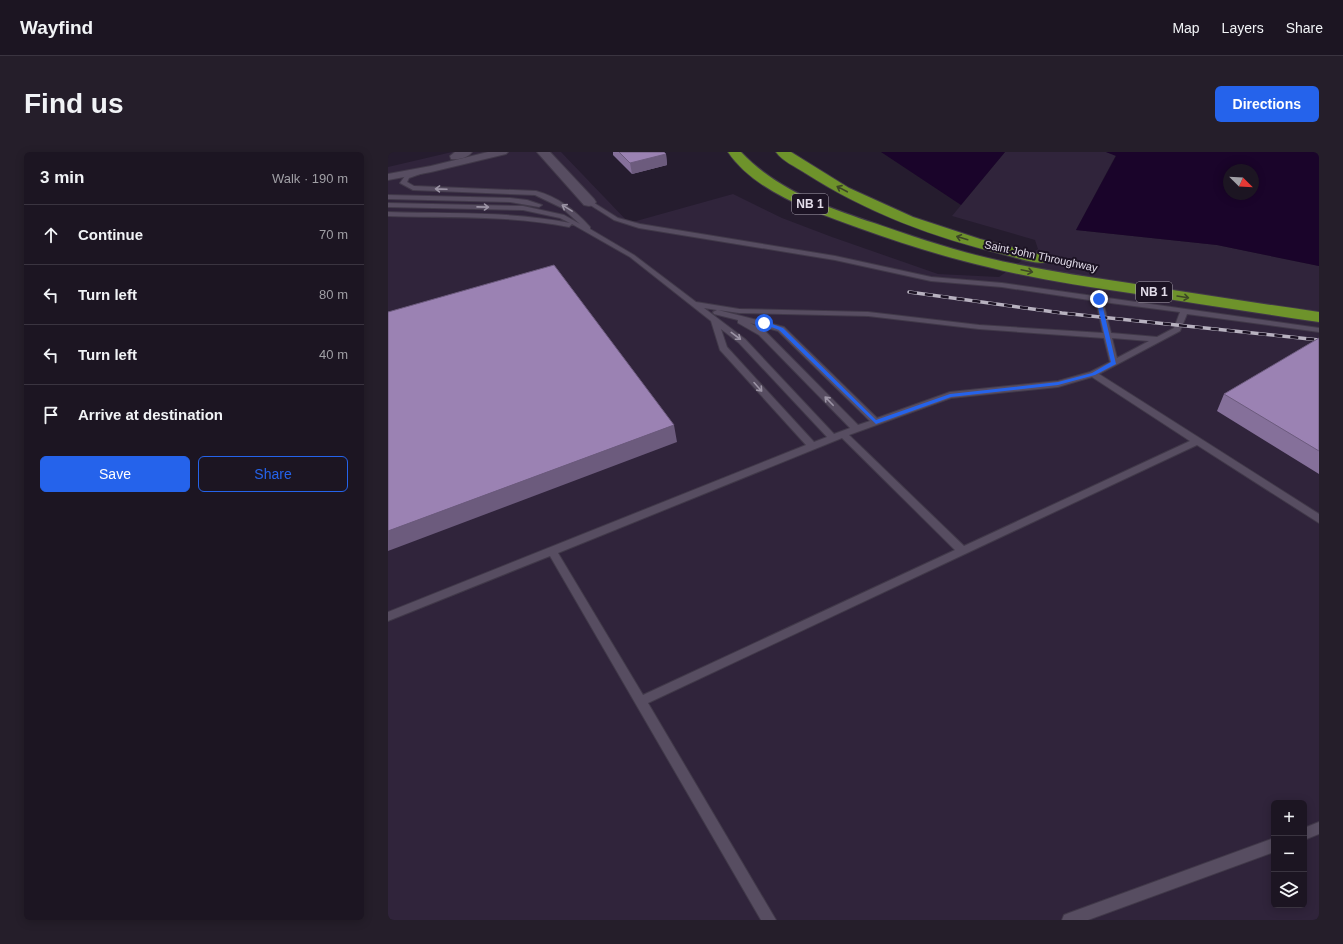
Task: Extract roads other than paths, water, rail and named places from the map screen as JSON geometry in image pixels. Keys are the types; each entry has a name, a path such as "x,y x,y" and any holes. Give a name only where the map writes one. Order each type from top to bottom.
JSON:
{"highway":[{"name":"Saint John Throughway","path":"782,152 821,179 866,203 927,227 999,249 1057,262 1116,272 1319,302"},
{"name":"Saint John Throughway","path":"739,154 762,178 825,211 887,232 989,263 1114,286 1319,317"}],"street":[{"path":"388,176 470,152"},
{"path":"388,176 431,169 502,152"},
{"path":"543,152 589,202"}],"lane":[{"path":"431,169 407,177 403,183 413,188 536,194 550,198 572,211 595,235"},
{"path":"388,197 527,202 538,204 562,216 632,256 742,341 833,438"},
{"path":"589,202 616,219 639,226 835,258 931,279 1002,285 1319,330"},
{"path":"388,205 523,208 562,216"},
{"path":"388,214 502,217 544,220 566,224 595,235"},
{"path":"1099,299 1114,363"},
{"path":"694,304 736,318 764,323 781,329 876,422"},
{"path":"694,304 739,311 868,314 979,327 1159,339"},
{"path":"388,617 812,446 950,396 1058,384 1093,374 1177,330 1184,311"},
{"path":"736,318 762,333 856,429"},
{"path":"716,320 723,348 812,446"},
{"path":"1093,374 1319,519"},
{"path":"843,434 963,550"},
{"path":"641,701 1197,441"},
{"path":"552,551 769,920"},
{"path":"1307,833 1319,828"},
{"path":"1069,920 1271,846"}],"railway":[{"path":"909,292 1062,313 1319,340"}]}
